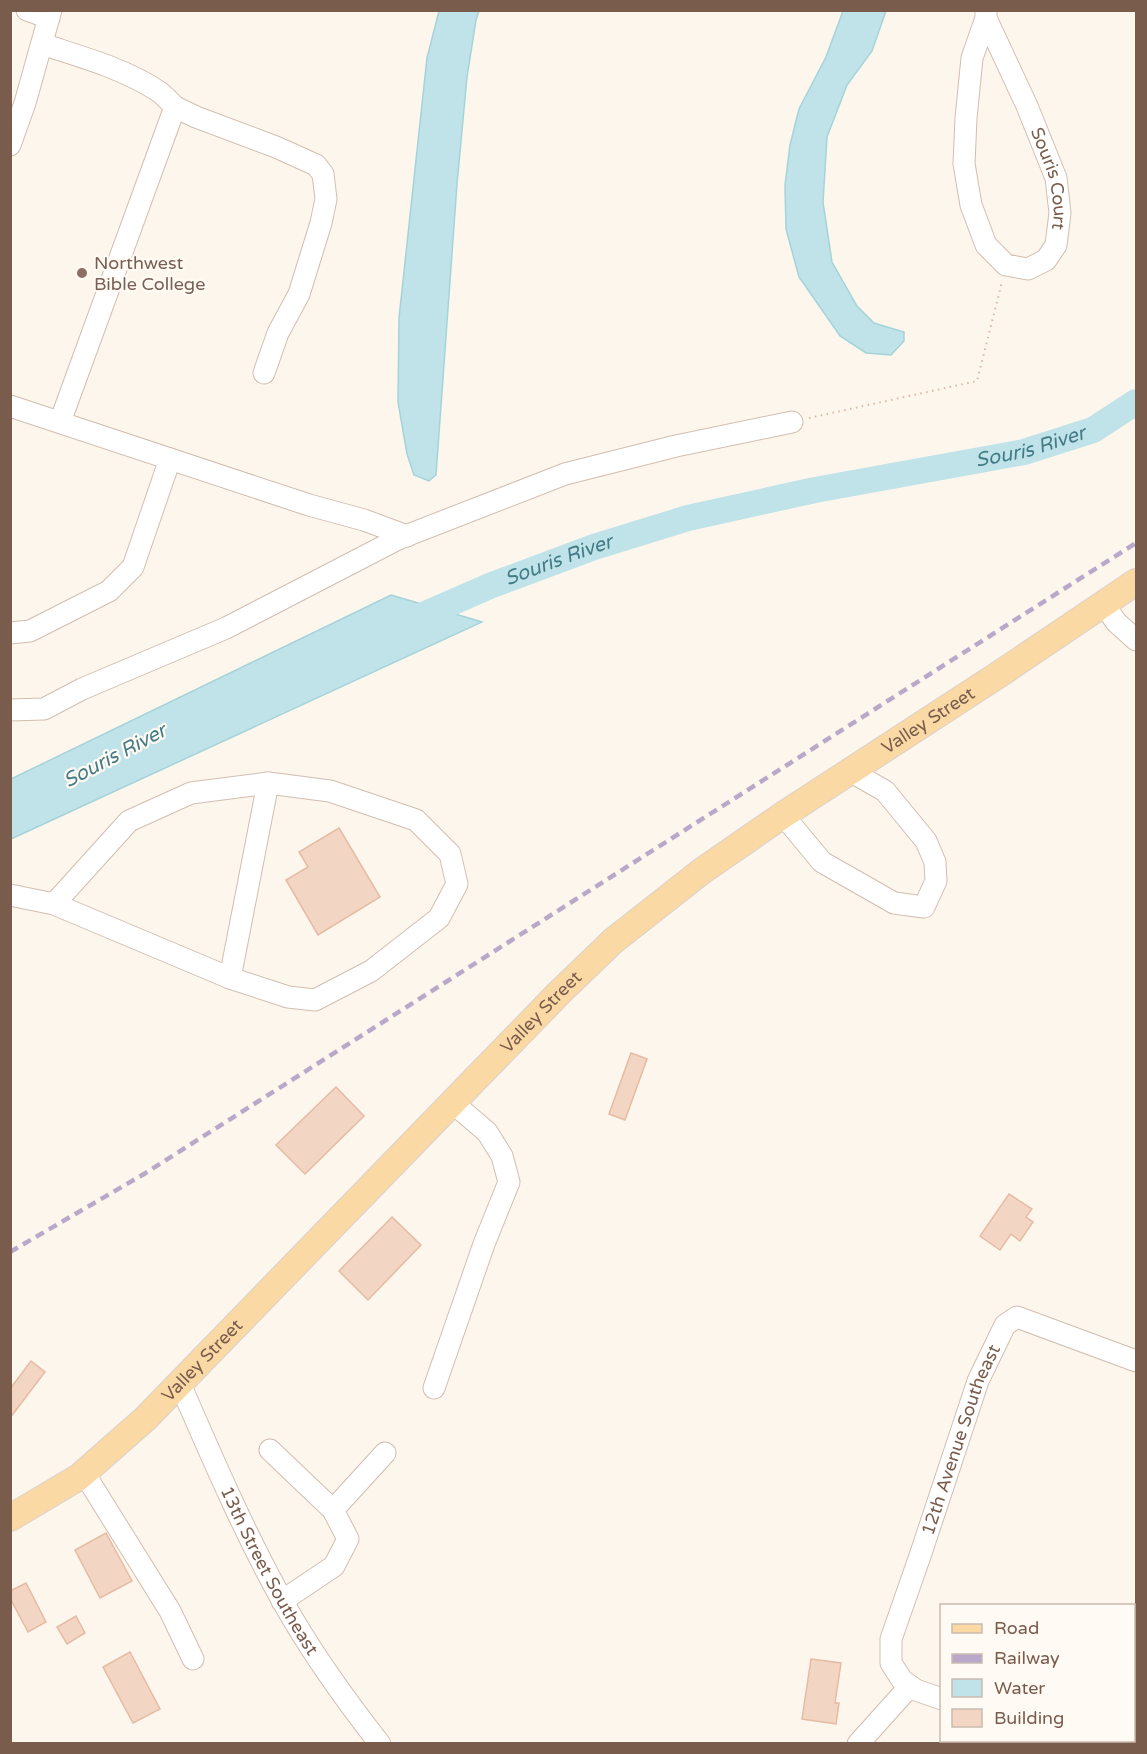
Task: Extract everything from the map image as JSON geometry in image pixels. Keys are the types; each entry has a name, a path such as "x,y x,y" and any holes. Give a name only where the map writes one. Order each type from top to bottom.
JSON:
{"main road":[{"name":"Valley Street","path":"10,1518 84,1473 145,1419 613,941 702,871 1137,582"}],"street":[{"path":"10,145 50,14 27,10"},
{"name":"Souris Court","path":"986,14 1056,178 1060,213 1056,244 1046,260 1028,269 1006,265 986,245 971,204 964,164 972,57 986,14"},
{"path":"42,44 130,76 159,92 175,107 316,165 323,174 326,199 321,223 299,294 278,333 264,373"},
{"path":"60,422 175,107"},
{"path":"10,406 309,505 364,520 407,536"},
{"path":"10,710 44,709 82,689 226,628 351,562 407,536 565,474 676,446 792,422"},
{"path":"10,633 30,631 109,591 133,567 170,459"},
{"path":"1104,604 1116,622 1137,640"},
{"path":"783,816 822,862 894,903 924,907 936,881 934,862 926,841 885,791 850,771"},
{"path":"230,978 268,783"},
{"path":"10,895 54,904 230,978 288,998 315,1000 371,971 439,918 457,884 450,854 416,820 330,791 268,783 191,793 129,821 54,904"},
{"path":"434,1388 484,1244 509,1182 502,1156 487,1132 453,1103"},
{"name":"12th Avenue Southeast","path":"910,1686 902,1680 891,1663 891,1639 978,1381 1005,1325 1017,1317 1137,1361"},
{"name":"13th Street Southeast","path":"180,1384 247,1533 282,1601 347,1701 380,1743"},
{"path":"270,1450 333,1510 348,1539 334,1566 282,1601"},
{"path":"333,1510 385,1453"},
{"path":"84,1473 170,1611 194,1659"},
{"path":"858,1743 910,1686 940,1698"}],"path":[{"path":"792,422 977,381 1006,265"}],"water":[{"path":"439,11 479,11 467,77 457,184 436,475 429,481 414,475 407,454 398,402 399,318 427,58"},
{"path":"843,11 886,11 872,51 847,85 827,137 823,202 832,262 857,306 874,323 904,332 904,341 891,355 866,353 840,336 799,277 786,229 785,185 790,145 799,109 826,57"},
{"path":"391,595 482,622 11,839 11,779"}],"building":[{"path":"339,828 380,897 318,935 286,880 308,867 299,852"},
{"path":"631,1053 647,1059 625,1120 609,1114"},
{"path":"336,1087 364,1116 305,1174 276,1145"},
{"path":"1009,1194 1032,1209 1026,1217 1033,1222 1020,1241 1011,1234 1000,1250 980,1236"},
{"path":"392,1217 421,1245 368,1300 339,1271"},
{"path":"31,1361 45,1372 10,1418 10,1389"},
{"path":"106,1533 132,1581 100,1598 75,1550"},
{"path":"26,1583 46,1622 28,1632 10,1598 10,1591"},
{"path":"76,1616 85,1633 67,1644 57,1627"},
{"path":"130,1652 160,1709 133,1723 103,1667"},
{"path":"811,1659 841,1663 835,1703 839,1703 836,1724 802,1719"}],"waterway":[{"name":"Souris River","path":"405,623 492,585 594,547 688,518 815,490 1024,452 1093,430 1136,402"}],"railway":[{"path":"10,1252 144,1174 1136,543"}],"place":[{"name":"Northwest Bible College","path":"82,273"}]}
